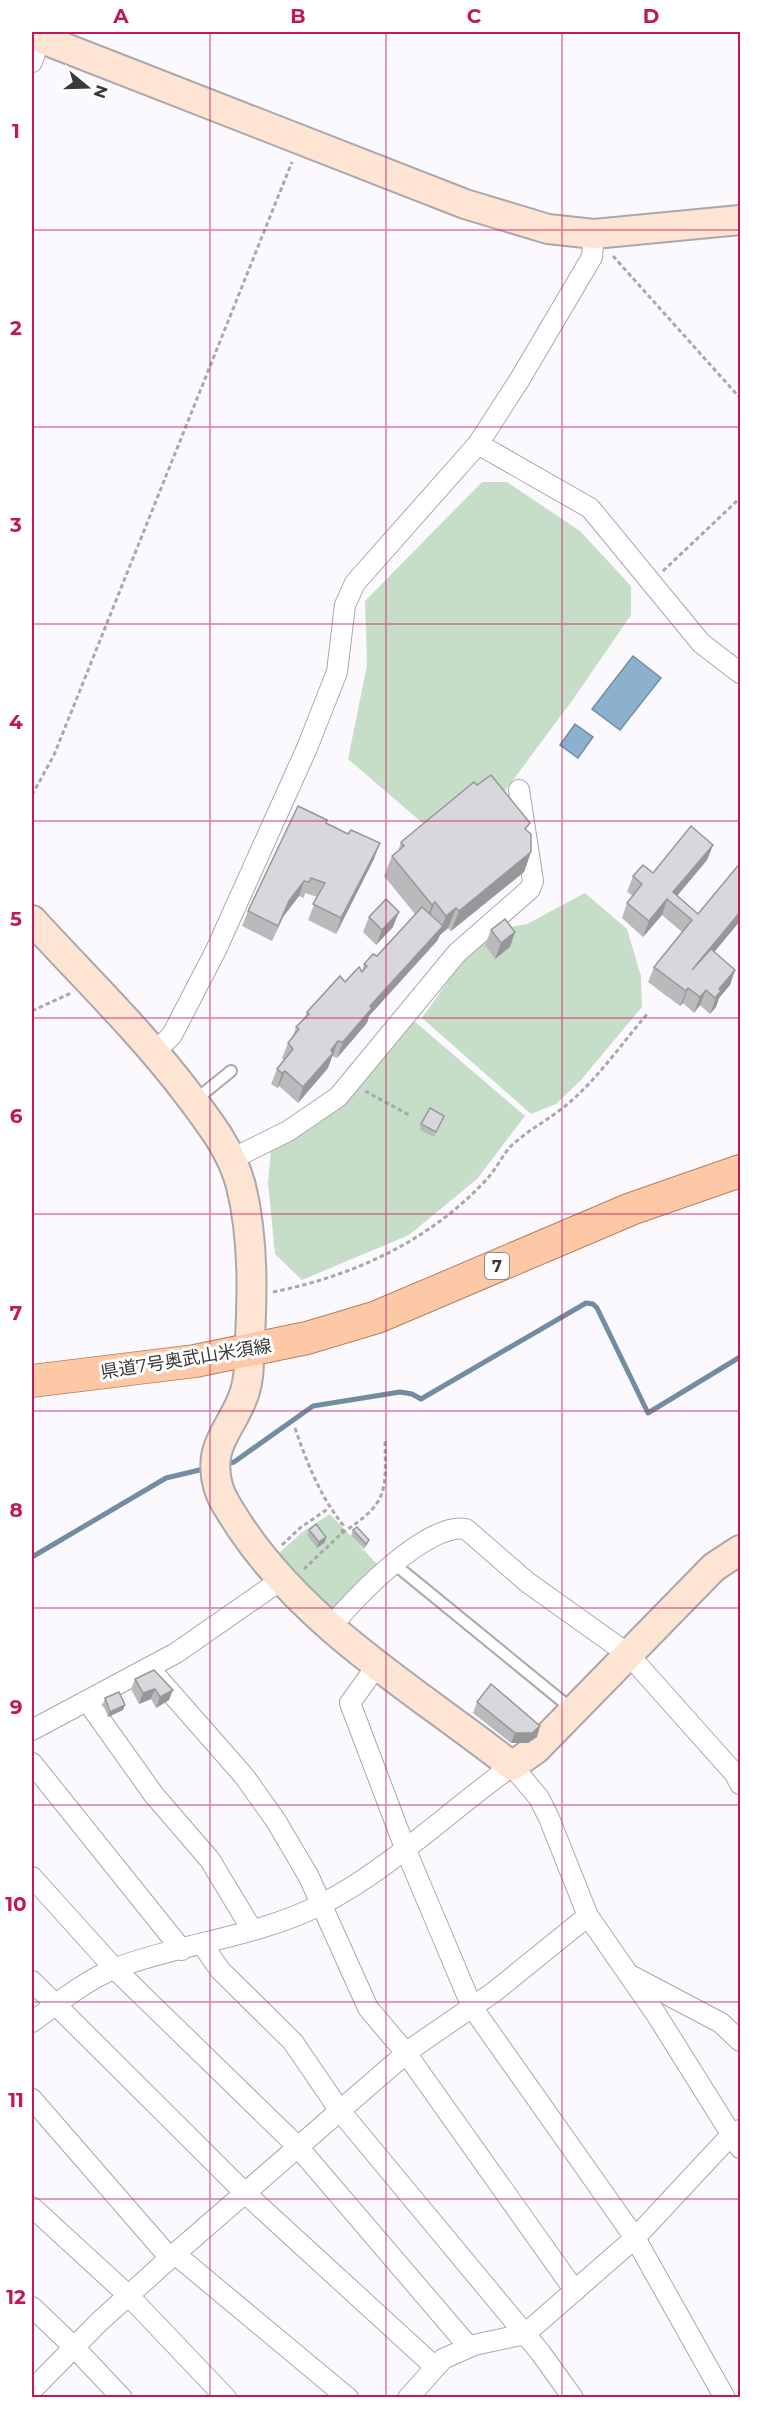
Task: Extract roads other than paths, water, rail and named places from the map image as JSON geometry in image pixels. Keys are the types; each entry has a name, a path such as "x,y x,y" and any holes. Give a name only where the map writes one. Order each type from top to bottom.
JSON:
{"main road":[{"name":"県道7号奥武山米須線","path":"32,1381 249,1352 377,1317 631,1209 741,1171"}],"street":[{"path":"37,41 465,204 548,229 594,234 741,220"},
{"path":"156,1051 172,1035 216,950 307,748 337,672 345,605 355,583 478,444 520,379 592,257 594,234"},
{"path":"478,444 590,508 701,643 741,673"},
{"path":"232,1159 288,1131 338,1097 457,953 530,889 533,881 519,790"},
{"path":"32,920 156,1051 194,1101 232,1159 240,1185 249,1235 249,1352 246,1391 219,1442 214,1460 218,1487 228,1508 278,1576 331,1627 512,1766 538,1798 549,1818 588,1916 738,2137 635,2238 525,2334 469,2347 443,2359 408,2397"},
{"path":"331,1627 393,1563 428,1540 449,1531 466,1529 527,1582 628,1654 741,1784"},
{"path":"32,2022 55,2005 115,1969 285,1920 321,1905 405,1848 536,1749 714,1567 741,1550"},
{"path":"32,1730 150,1669 207,1634 278,1576"},
{"path":"378,1664 350,1703 405,1848 472,2007 635,2238 726,2397"},
{"path":"150,1669 251,1785 298,1858 368,2007 406,2053 576,2291"},
{"path":"87,1701 153,1795 210,1860 251,1928"},
{"path":"32,1763 182,1950"},
{"path":"32,1877 115,1969 298,2147 469,2347"},
{"path":"32,2390 129,2295 406,2053 472,2007 588,1916"},
{"path":"202,1944 220,1970 293,2042 340,2111 525,2334 573,2397"},
{"path":"627,1973 721,2023 741,2041"},
{"path":"32,1981 245,2193 435,2367"},
{"path":"32,2099 173,2256 348,2397"},
{"path":"32,2206 129,2295 226,2397"},
{"path":"32,2307 75,2347 122,2397"},
{"path":"736,2397 741,2392"}],"lane":[{"path":"194,1101 231,1071"},
{"path":"393,1563 573,1710"}],"water":[{"path":"633,656 661,678 620,730 592,709"},
{"path":"575,724 593,737 578,758 560,745"}],"waterway":[{"path":"223,1465 234,1462 313,1406 400,1392 412,1394 421,1399 586,1303 593,1304 597,1308 648,1413 740,1357"},
{"path":"32,1557 166,1478 208,1468"}]}
